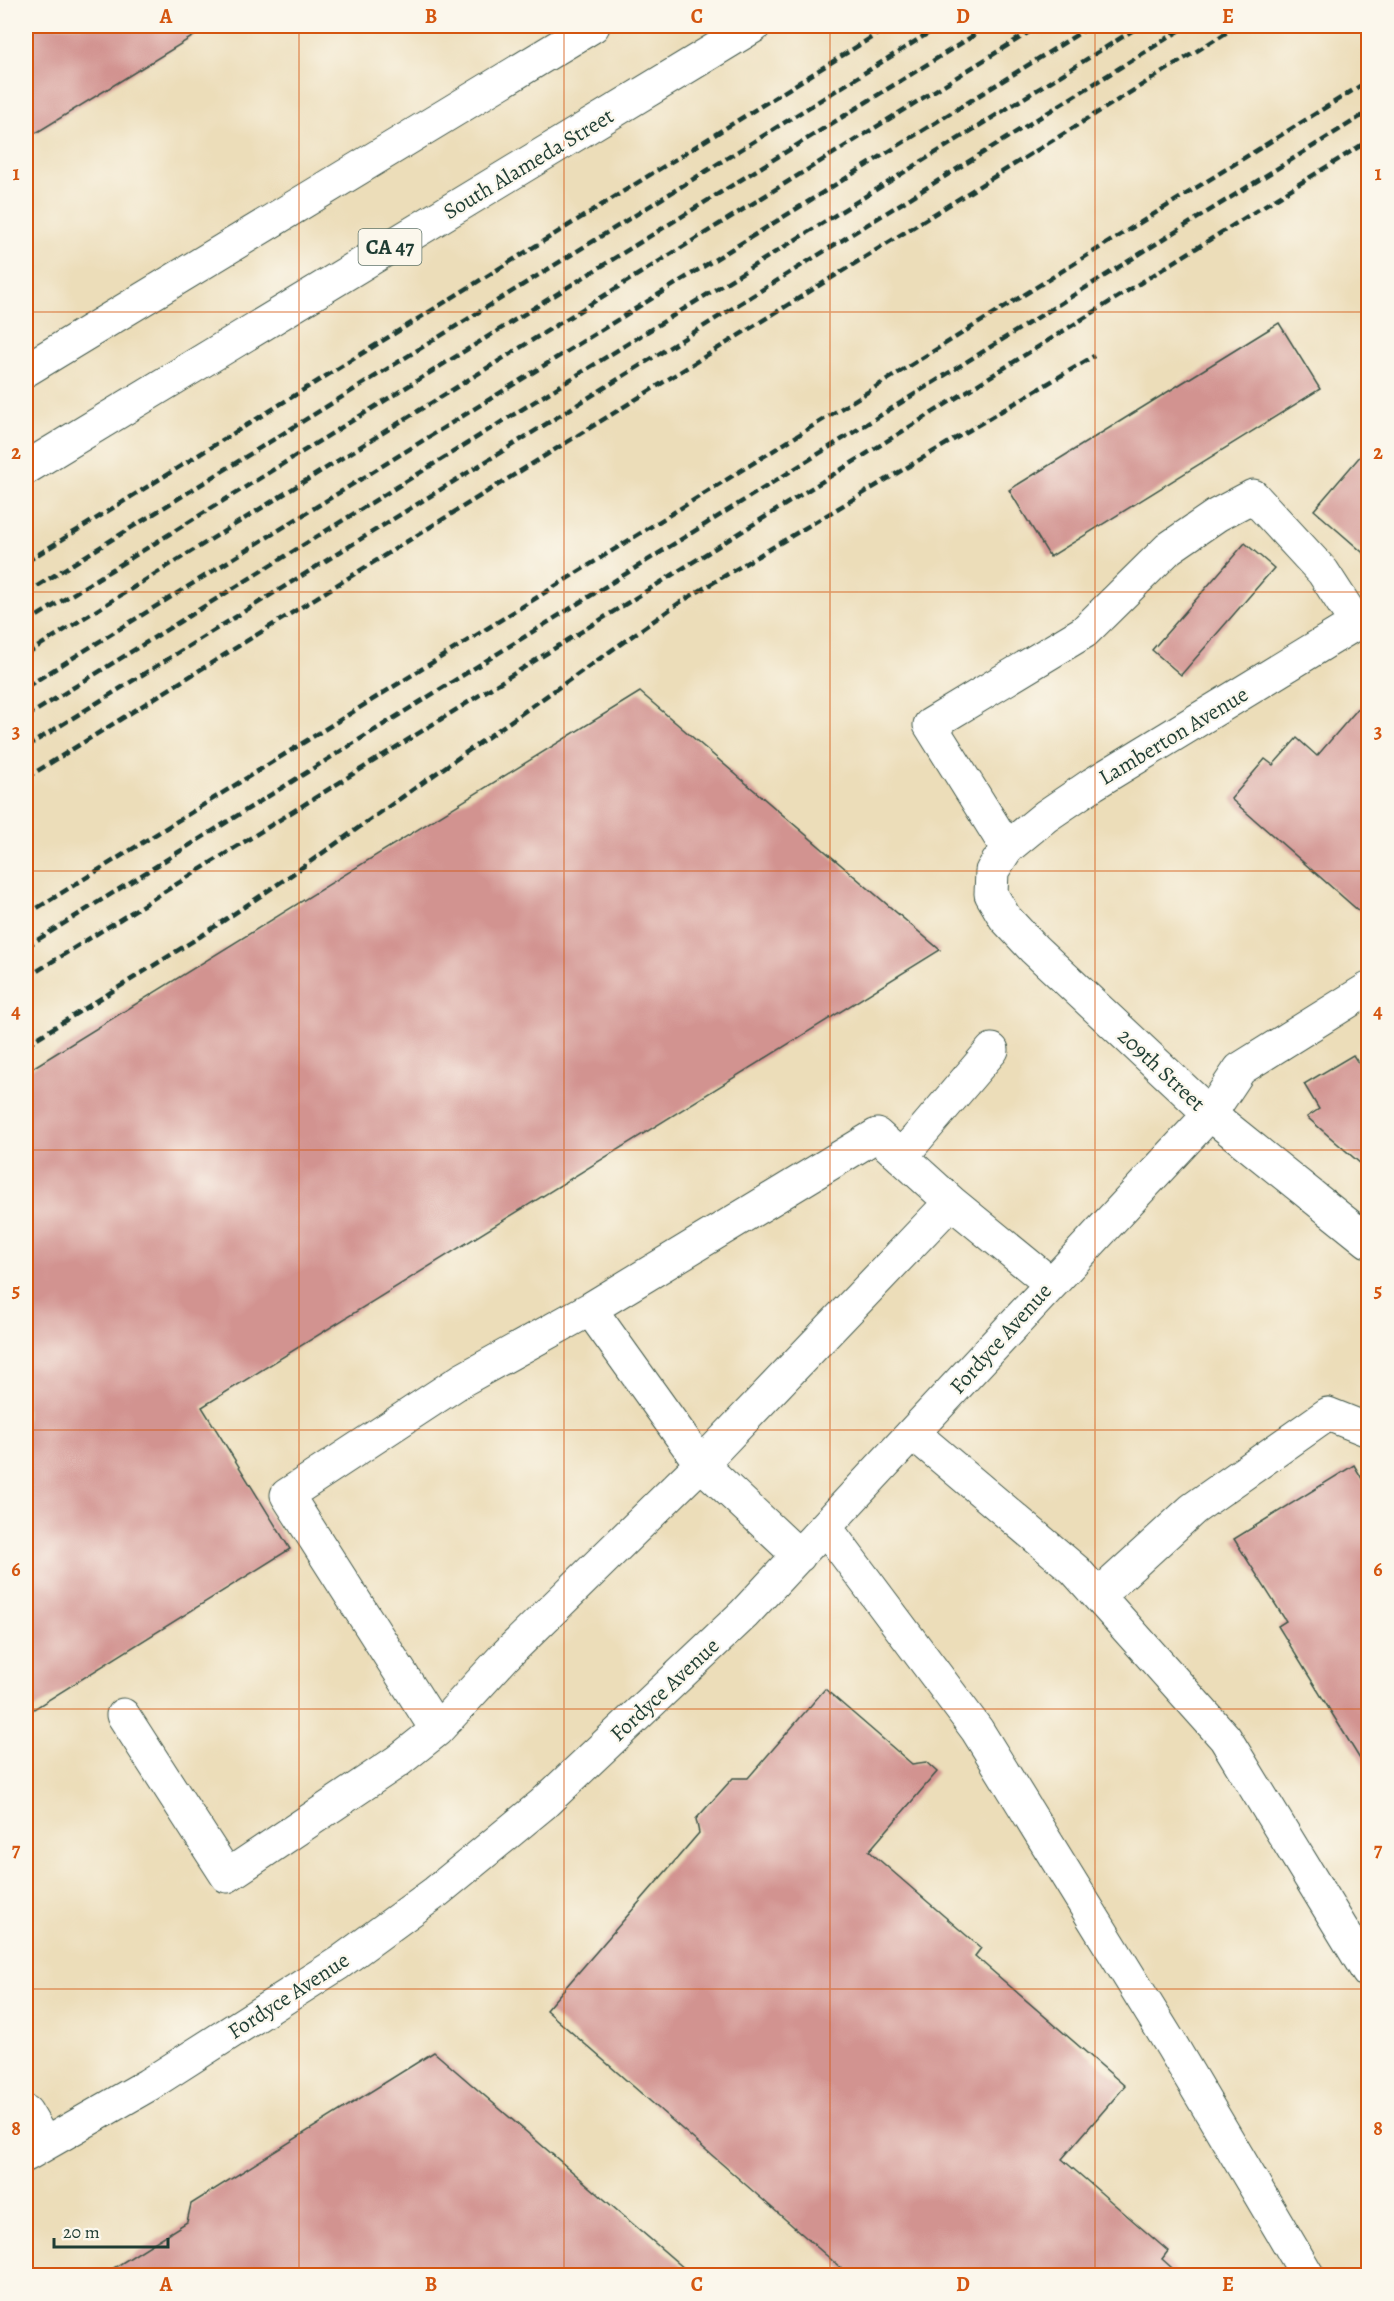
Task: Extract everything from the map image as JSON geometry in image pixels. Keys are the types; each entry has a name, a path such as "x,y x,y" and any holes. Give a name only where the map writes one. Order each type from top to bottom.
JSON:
{"street":[{"path":"26,370 593,26"},
{"name":"South Alameda Street","path":"26,468 754,26"},
{"path":"1000,859 930,725 1084,632 1169,548 1217,514 1252,496 1323,572 1362,620"},
{"name":"Lamberton Avenue","path":"1000,859 1093,784 1362,620"},
{"name":"209th Street","path":"1000,859 991,894 1005,918 1042,957 1210,1113 1368,1241"},
{"name":"Fordyce Avenue","path":"35,2149 148,2085 339,1963 436,1892 543,1804 744,1614 826,1528 1050,1283 1210,1113 1240,1070 1368,989"},
{"path":"900,1157 992,1050"},
{"path":"437,1731 287,1495 462,1380 590,1309 877,1135 951,1202 1050,1283"},
{"path":"123,1715 227,1876 398,1761 437,1731 505,1656 701,1464 951,1202"},
{"path":"590,1309 701,1464 799,1556"},
{"path":"1099,1595 1193,1509 1328,1414 1368,1430"},
{"path":"913,1433 1075,1570 1225,1738 1368,1972"},
{"path":"826,1528 977,1730 1172,2046 1308,2276"},
{"path":"26,2112 35,2149"}],"building":[{"path":"26,26 210,26 36,133 26,117"},
{"path":"1279,323 1320,389 1050,557 1009,490"},
{"path":"1368,447 1368,557 1314,510"},
{"path":"1245,543 1274,568 1181,675 1152,650"},
{"path":"640,692 940,950 202,1407 290,1549 26,1714 26,1072"},
{"path":"1368,697 1368,919 1231,799 1265,759 1273,765 1297,738 1317,756"},
{"path":"1353,1055 1368,1078 1368,1170 1307,1117 1319,1109 1304,1084"},
{"path":"1354,1465 1368,1489 1368,1772 1278,1626 1286,1621 1234,1539"},
{"path":"825,1689 912,1764 926,1762 937,1772 869,1851 981,1948 975,1956 1125,2086 1062,2159 1168,2251 1162,2259 1181,2276 850,2276 546,2010 699,1833 696,1819 733,1778 748,1778"},
{"path":"434,2052 693,2276 101,2276 187,2222 191,2204"}],"railway":[{"path":"26,562 890,26"},
{"path":"26,593 940,26"},
{"path":"26,623 989,26"},
{"path":"26,654 1039,26"},
{"path":"26,687 1091,26"},
{"path":"26,717 1140,26"},
{"path":"26,747 1187,26"},
{"path":"26,778 1237,26"},
{"path":"26,915 1368,81"},
{"path":"26,947 1368,112"},
{"path":"26,978 1368,141"},
{"path":"26,1045 201,936 284,880 679,603 1094,356"}]}
